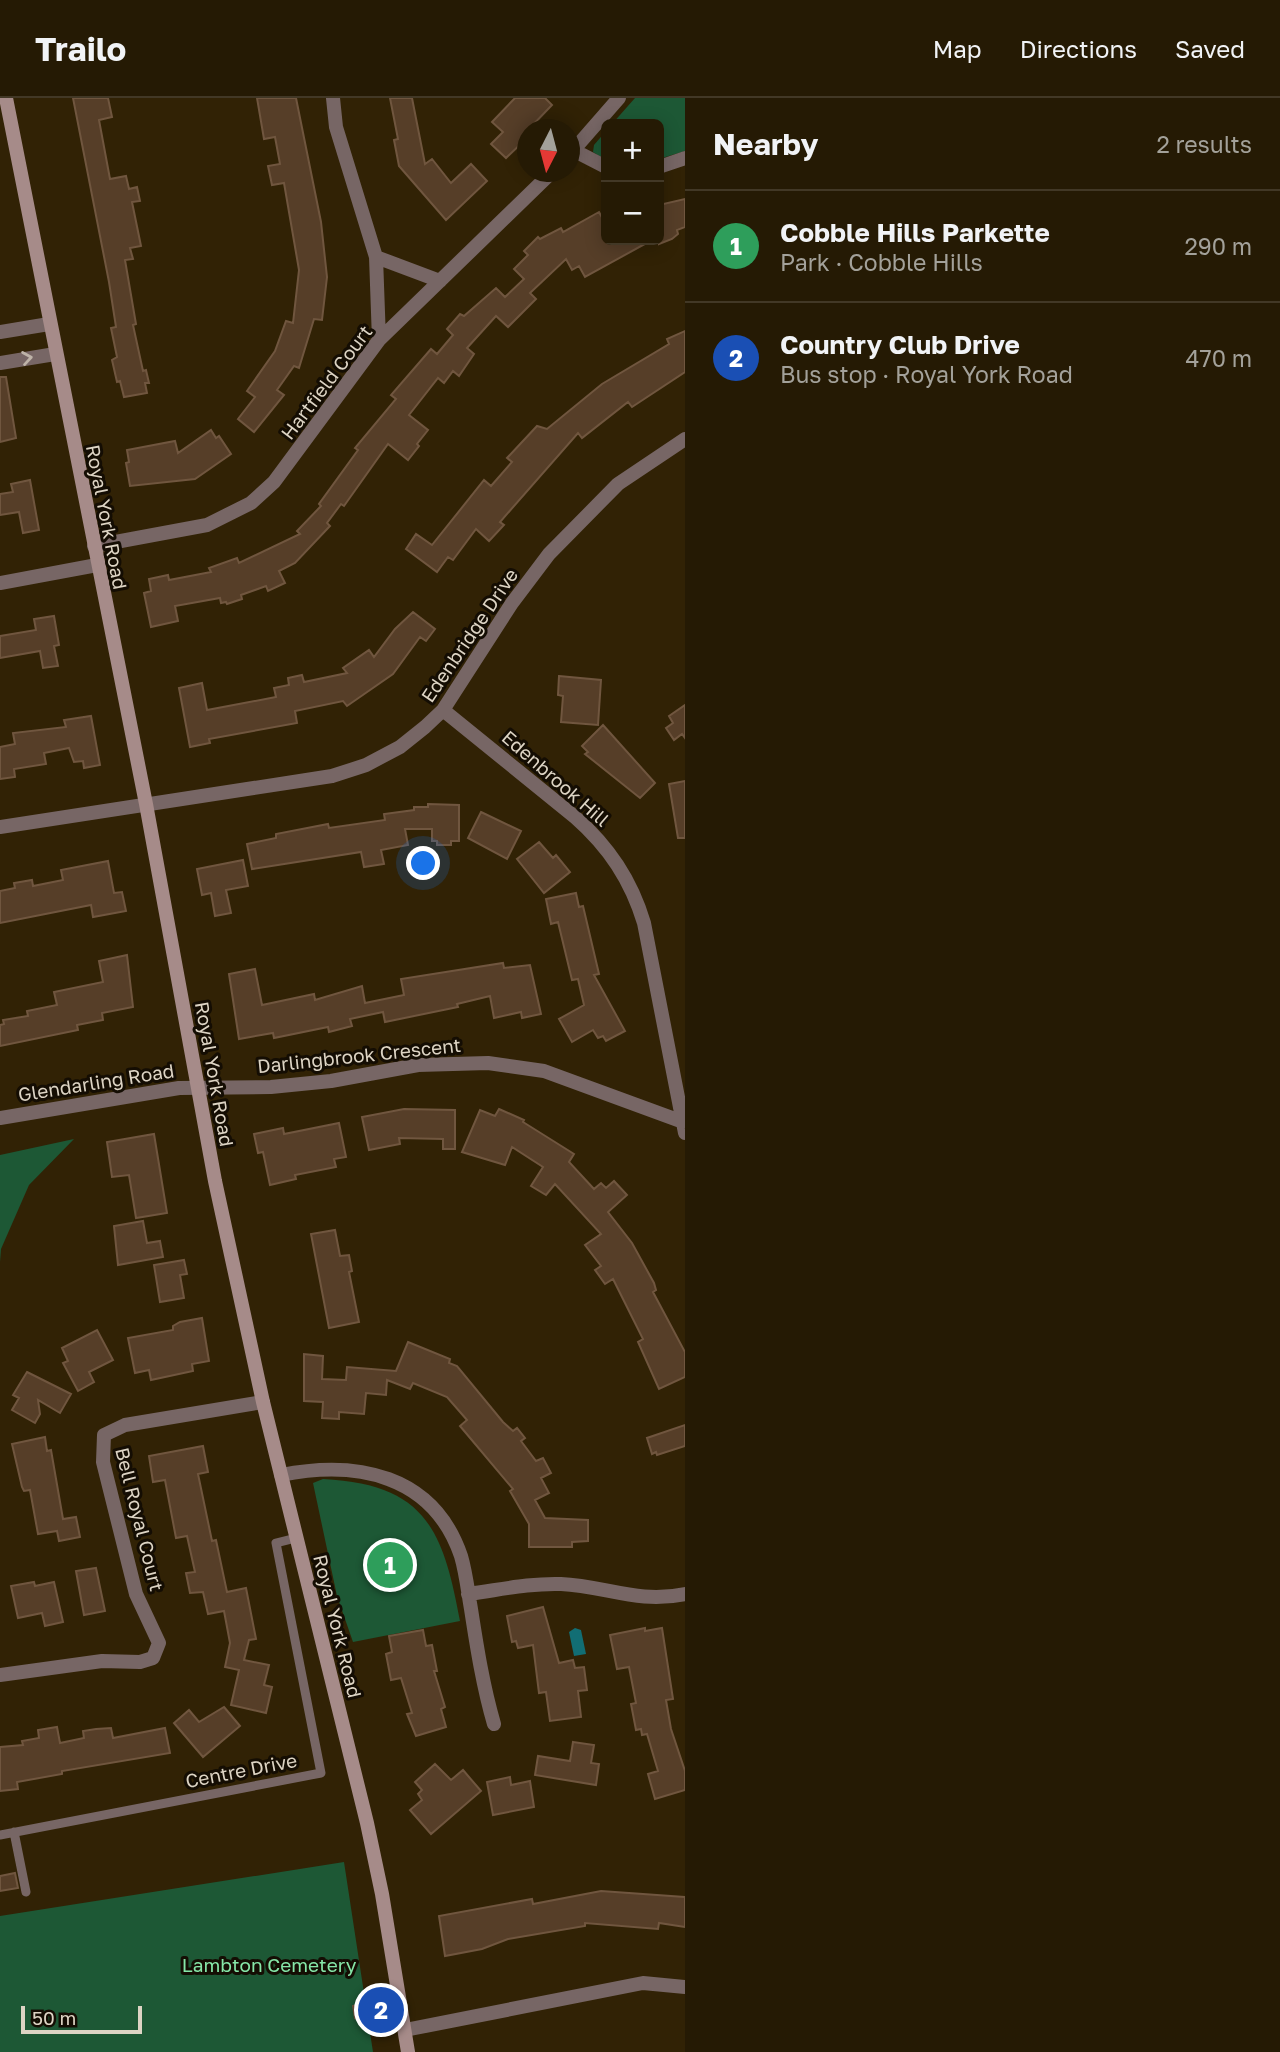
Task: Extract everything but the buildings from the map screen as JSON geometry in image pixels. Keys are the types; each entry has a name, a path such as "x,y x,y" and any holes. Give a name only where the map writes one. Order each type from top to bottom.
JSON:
{"main road":[{"name":"Royal York Road","path":"4,103 146,804 198,1086 262,1402 374,1859 408,2052"}],"street":[{"path":"333,98 336,127 376,257 379,340"},
{"path":"580,142 619,98"},
{"path":"580,156 601,165"},
{"path":"664,165 685,158"},
{"name":"Hartfield Court","path":"94,546 207,525 251,503 274,482 379,340 542,182"},
{"path":"376,257 440,281"},
{"path":"0,332 49,324"},
{"path":"0,363 55,354"},
{"name":"Edenbridge Drive","path":"0,827 146,804 201,799 332,776 366,765 400,747 443,710 512,603 549,554 618,484 685,439"},
{"path":"0,583 97,565"},
{"name":"Edenbrook Hill","path":"443,710 595,835 624,873 636,896 644,923 684,1128"},
{"name":"Darlingbrook Crescent","path":"198,1086 291,1085 448,1062 513,1064 544,1072 684,1128"},
{"name":"Glendarling Road","path":"0,1118 115,1096 198,1086"},
{"name":"Bell Royal Court","path":"0,1675 102,1661 140,1662 153,1658 159,1643 136,1594 103,1462 104,1435 125,1425 262,1402"},
{"path":"281,1475 310,1469 347,1469 380,1475 410,1490 434,1513 453,1539 461,1558 484,1690 494,1724"},
{"path":"468,1594 552,1584 649,1598 685,1594"},
{"path":"405,2030 643,1983 685,1987"}],"lane":[{"name":"Centre Drive","path":"0,1835 321,1773 276,1543 296,1538"},
{"path":"14,1832 26,1892"}],"green space":[{"path":"635,98 685,98 685,151 664,157 664,119 616,119"},
{"path":"601,137 601,157 593,152 594,145"},
{"path":"74,1139 29,1185 1,1249 0,1262 0,1155"},
{"path":"323,1479 385,1490 407,1502 423,1517 436,1537 446,1561 460,1621 353,1642 337,1596 313,1483"},
{"name":"Lambton Cemetery","path":"344,1862 373,2052 0,2052 0,1916"}],"water":[{"path":"575,1628 581,1630 586,1654 574,1656 569,1632"}],"place":[{"name":"Cobble Hills Parkette","path":"390,1565"},
{"name":"Country Club Drive","path":"381,2010"}]}
